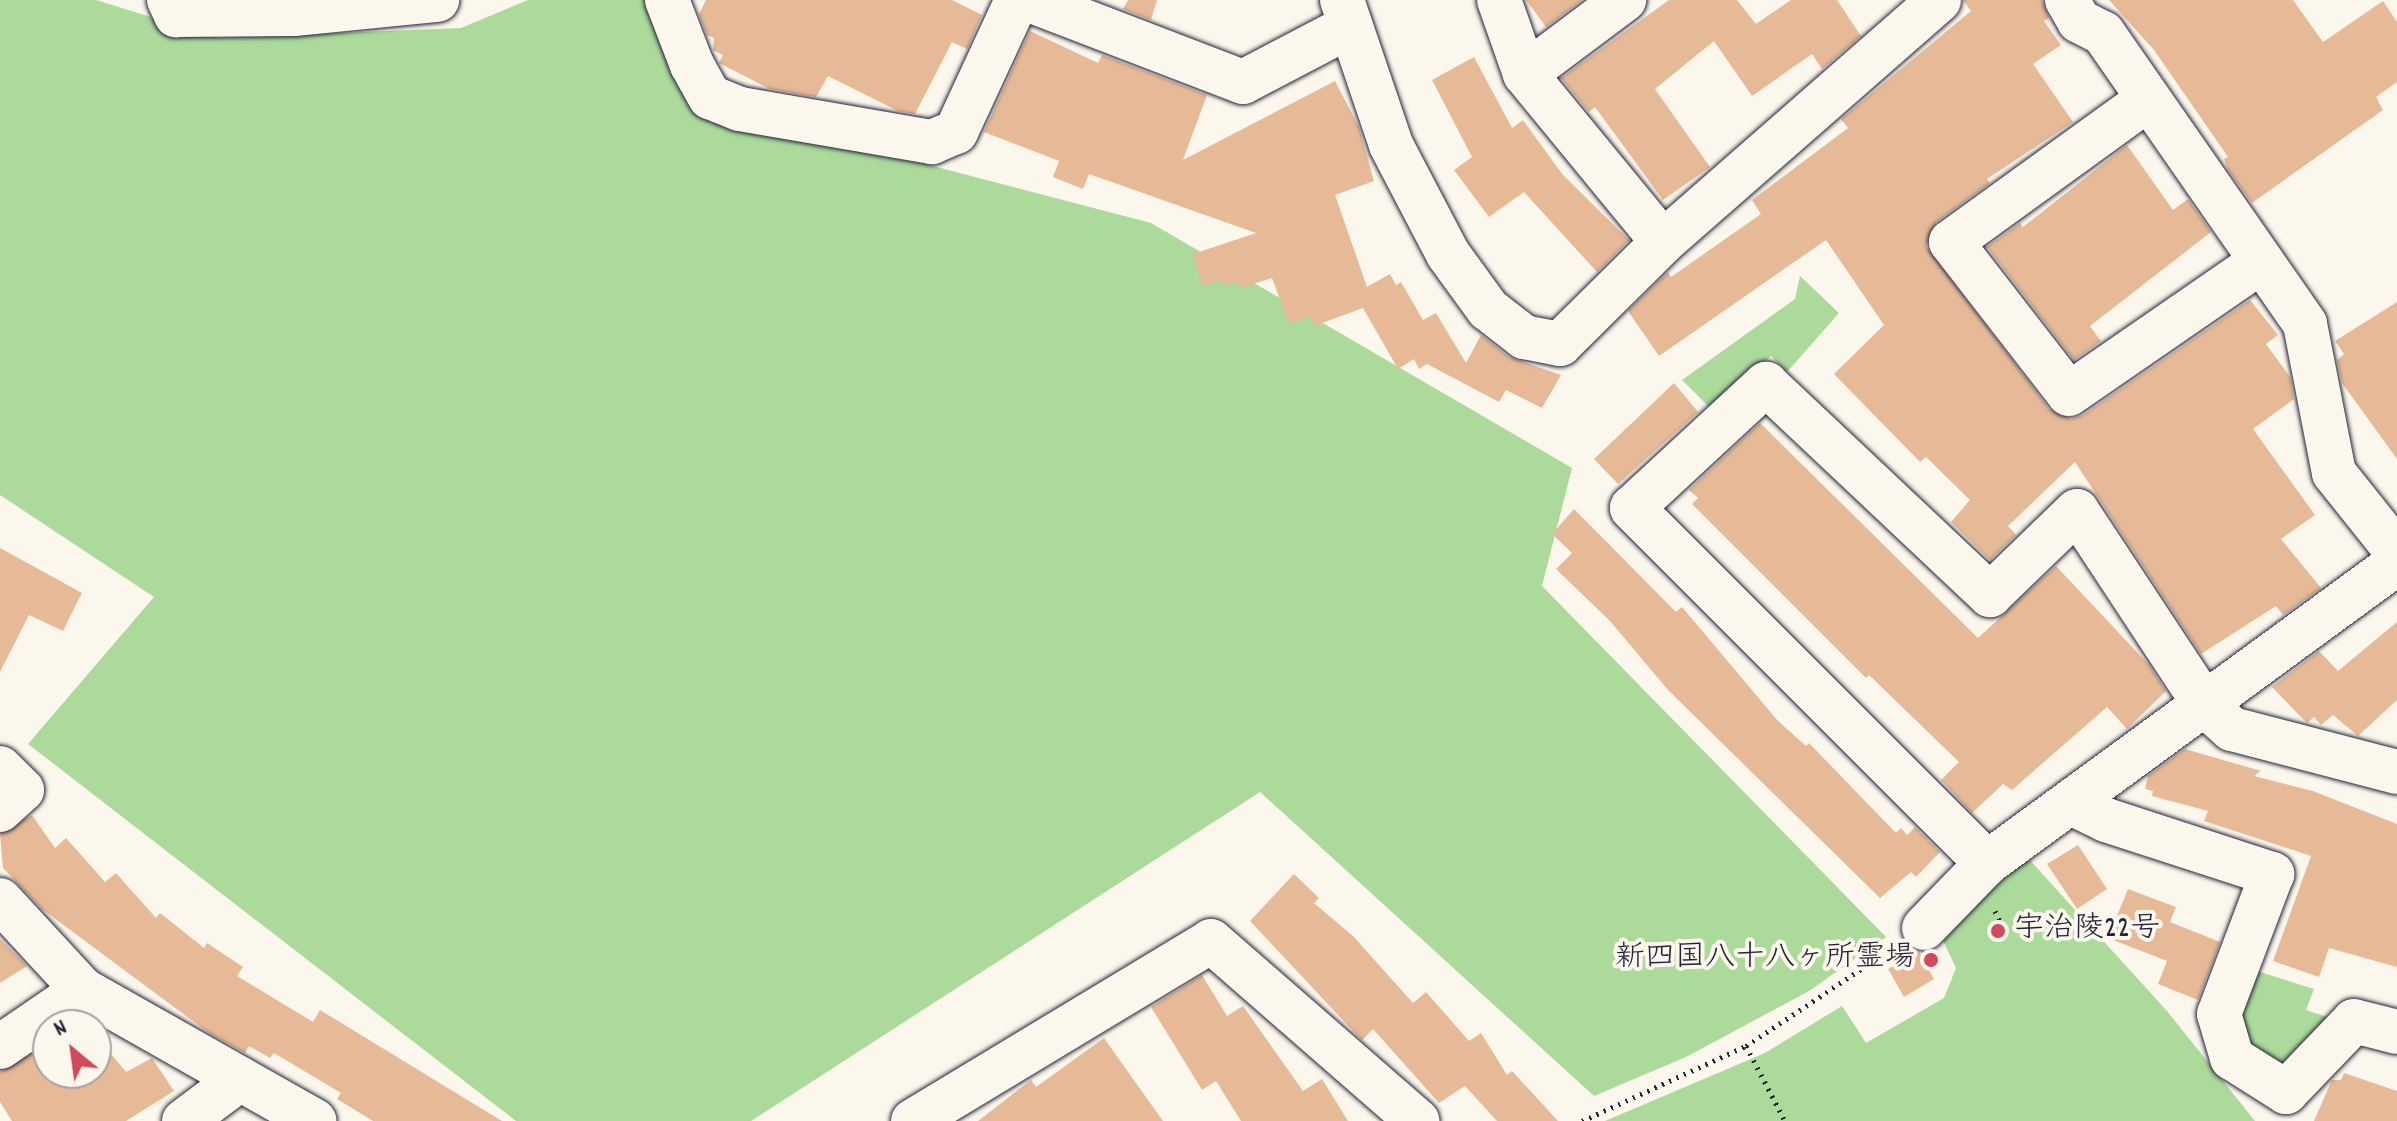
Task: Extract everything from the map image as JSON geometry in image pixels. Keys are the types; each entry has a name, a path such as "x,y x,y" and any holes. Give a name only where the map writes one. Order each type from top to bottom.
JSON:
{"street":[{"path":"169,0 176,15 294,14 437,0"},
{"path":"667,0 692,65 710,97 740,109 932,142 956,132 1017,0"},
{"path":"1029,0 1243,82 1345,14 1391,145 1448,254 1488,309 1524,337 1560,344 1663,242 1939,0"},
{"path":"1499,0 1525,74 1663,242"},
{"path":"1525,74 1624,0"},
{"path":"2067,0 2079,21 2103,33 2259,263 2305,324 2334,473 2397,552"},
{"path":"2147,100 1951,242 2069,394 2259,263"},
{"path":"1987,863 1632,508 1766,384 1990,595 2077,511 2205,705 2232,729 2397,772"},
{"path":"1924,928 1987,863 2397,563"},
{"path":"0,768 22,790 0,810"},
{"path":"2071,803 2106,820 2272,874 2219,1014 2232,1058 2286,1092 2354,1021 2397,1032"},
{"path":"0,900 83,990 315,1121"},
{"path":"913,1121 1211,941 1417,1121"},
{"path":"0,1047 83,990"},
{"path":"184,1121 240,1079"}],"path":[{"path":"1582,1121 1746,1046 1924,928"},
{"path":"1746,1046 1785,1121"}],"green space":[{"path":"0,0 96,0 219,38 461,28 528,0 671,0 726,112 1151,223 1572,468 1542,586 1886,937 1809,991 1686,1057 1594,1096 1260,792 751,1121 516,1121 28,744 154,597 0,495"},
{"path":"1800,276 1839,313 1787,372 1771,356 1713,411 1682,380 1795,299"},
{"path":"2028,858 2167,1011 2255,1121 1605,1121 1765,1053 1842,1006 1866,1043 1944,998 1956,968 1940,934"},
{"path":"2257,971 2314,989 2306,1010 2336,1020 2298,1058 2268,1067 2241,1030 2240,1007"}],"building":[{"path":"706,0 952,0 982,15 967,49 952,42 915,114 898,111 828,76 816,97 770,89 719,63 723,55 713,50 714,38 707,35 699,14"},
{"path":"1128,0 1157,0 1151,20 1123,9"},
{"path":"1526,0 1582,0 1546,27"},
{"path":"1669,0 1737,0 1756,24 1791,0 1837,0 1861,36 1822,69 1812,54 1752,96 1714,41 1655,89 1710,167 1663,200 1595,107 1589,112 1561,78"},
{"path":"1963,0 2042,0 2049,18 2044,21 2061,45 2033,64 2073,122 1987,179 1990,183 1936,222 1926,246 2049,409 2071,419 2083,415 2250,300 2278,335 2266,344 2290,377 2294,399 2253,429 2315,515 2281,539 2321,588 2283,615 2276,606 2201,654 2075,462 2008,526 2016,535 1990,560 1951,522 1970,500 1926,457 1920,462 1834,374 1884,325 1826,240 1659,356 1628,311 1668,272 1671,277 1761,214 1752,200 1848,128 1841,119 1971,11"},
{"path":"2109,0 2293,0 2323,42 2383,1 2397,22 2397,82 2376,97 2383,110 2252,203 2228,170 2224,159 2228,157 2154,50"},
{"path":"1030,31 1098,63 1102,55 1207,95 1183,160 1335,81 1359,127 1374,181 1335,195 1367,287 1390,274 1396,285 1401,282 1423,320 1436,313 1466,363 1481,335 1509,357 1561,375 1542,408 1506,390 1499,402 1427,364 1419,369 1414,359 1398,369 1363,308 1314,326 1310,316 1289,324 1272,278 1240,288 1238,282 1224,286 1222,280 1202,286 1193,254 1256,233 1089,174 1083,189 1053,177 1059,161 984,132"},
{"path":"1474,57 1512,128 1523,120 1563,175 1629,240 1597,272 1524,192 1489,217 1454,170 1472,157 1432,80"},
{"path":"2127,145 2173,210 2188,199 2211,232 2090,326 2101,341 2074,360 1987,247 2020,223 2023,227"},
{"path":"2397,302 2397,459 2342,383 2337,360 2344,354 2335,341"},
{"path":"1674,383 1698,412 1618,484 1594,459"},
{"path":"1760,423 1978,638 2056,566 2149,665 2166,691 2127,729 2107,707 2012,790 2003,784 1972,813 1941,780 1959,762 1869,675 1866,678 1692,504 1698,498 1689,490"},
{"path":"1574,509 1676,612 1682,607 1778,721 1806,746 1809,743 1896,833 1901,828 1907,835 1915,827 1940,852 1916,877 1911,872 1880,898 1668,690 1610,621 1556,569 1572,553 1552,534"},
{"path":"0,548 82,593 63,631 29,615 0,672"},
{"path":"2397,622 2397,700 2358,736 2333,715 2321,725 2314,717 2307,723 2272,687 2319,651 2338,671"},
{"path":"2185,749 2261,771 2254,776 2313,791 2397,824 2397,967 2329,948 2319,977 2273,961 2311,856 2204,821 2208,811 2152,796 2153,791 2145,789 2148,776"},
{"path":"32,815 55,848 66,838 105,882 116,873 156,918 160,913 204,948 207,943 243,967 237,976 313,1022 320,1010 502,1121 373,1121 337,1099 341,1093 274,1053 270,1058 249,1046 245,1053 209,1033 42,909 3,868 0,834"},
{"path":"2078,845 2107,889 2077,909 2047,864"},
{"path":"1294,874 1319,898 1314,903 1353,936 1413,1003 1426,992 1469,1041 1481,1033 1507,1075 1512,1071 1558,1121 1497,1121 1465,1086 1439,1103 1373,1029 1362,1040 1250,921"},
{"path":"2128,889 2176,907 2170,922 2220,942 2198,1000 2158,984 2167,961 2108,938"},
{"path":"0,939 27,966 0,983"},
{"path":"1919,952 1934,979 1904,997 1888,969"},
{"path":"1202,975 1227,1016 1243,1006 1303,1091 1322,1079 1348,1121 1241,1121 1216,1081 1202,1090 1151,1007"},
{"path":"1104,1038 1163,1121 978,1121 1031,1080 1036,1087"},
{"path":"32,1053 32,1089 112,1089 112,1055 126,1072 152,1058 174,1091 126,1121 12,1121 0,1102 0,1072"},
{"path":"2344,1073 2397,1091 2397,1121 2314,1121 2332,1080 2341,1080"}],"place":[{"name":"宇治陵22号","path":"1998,931"},
{"name":"新四国八十八ヶ所霊場","path":"1931,960"}]}
